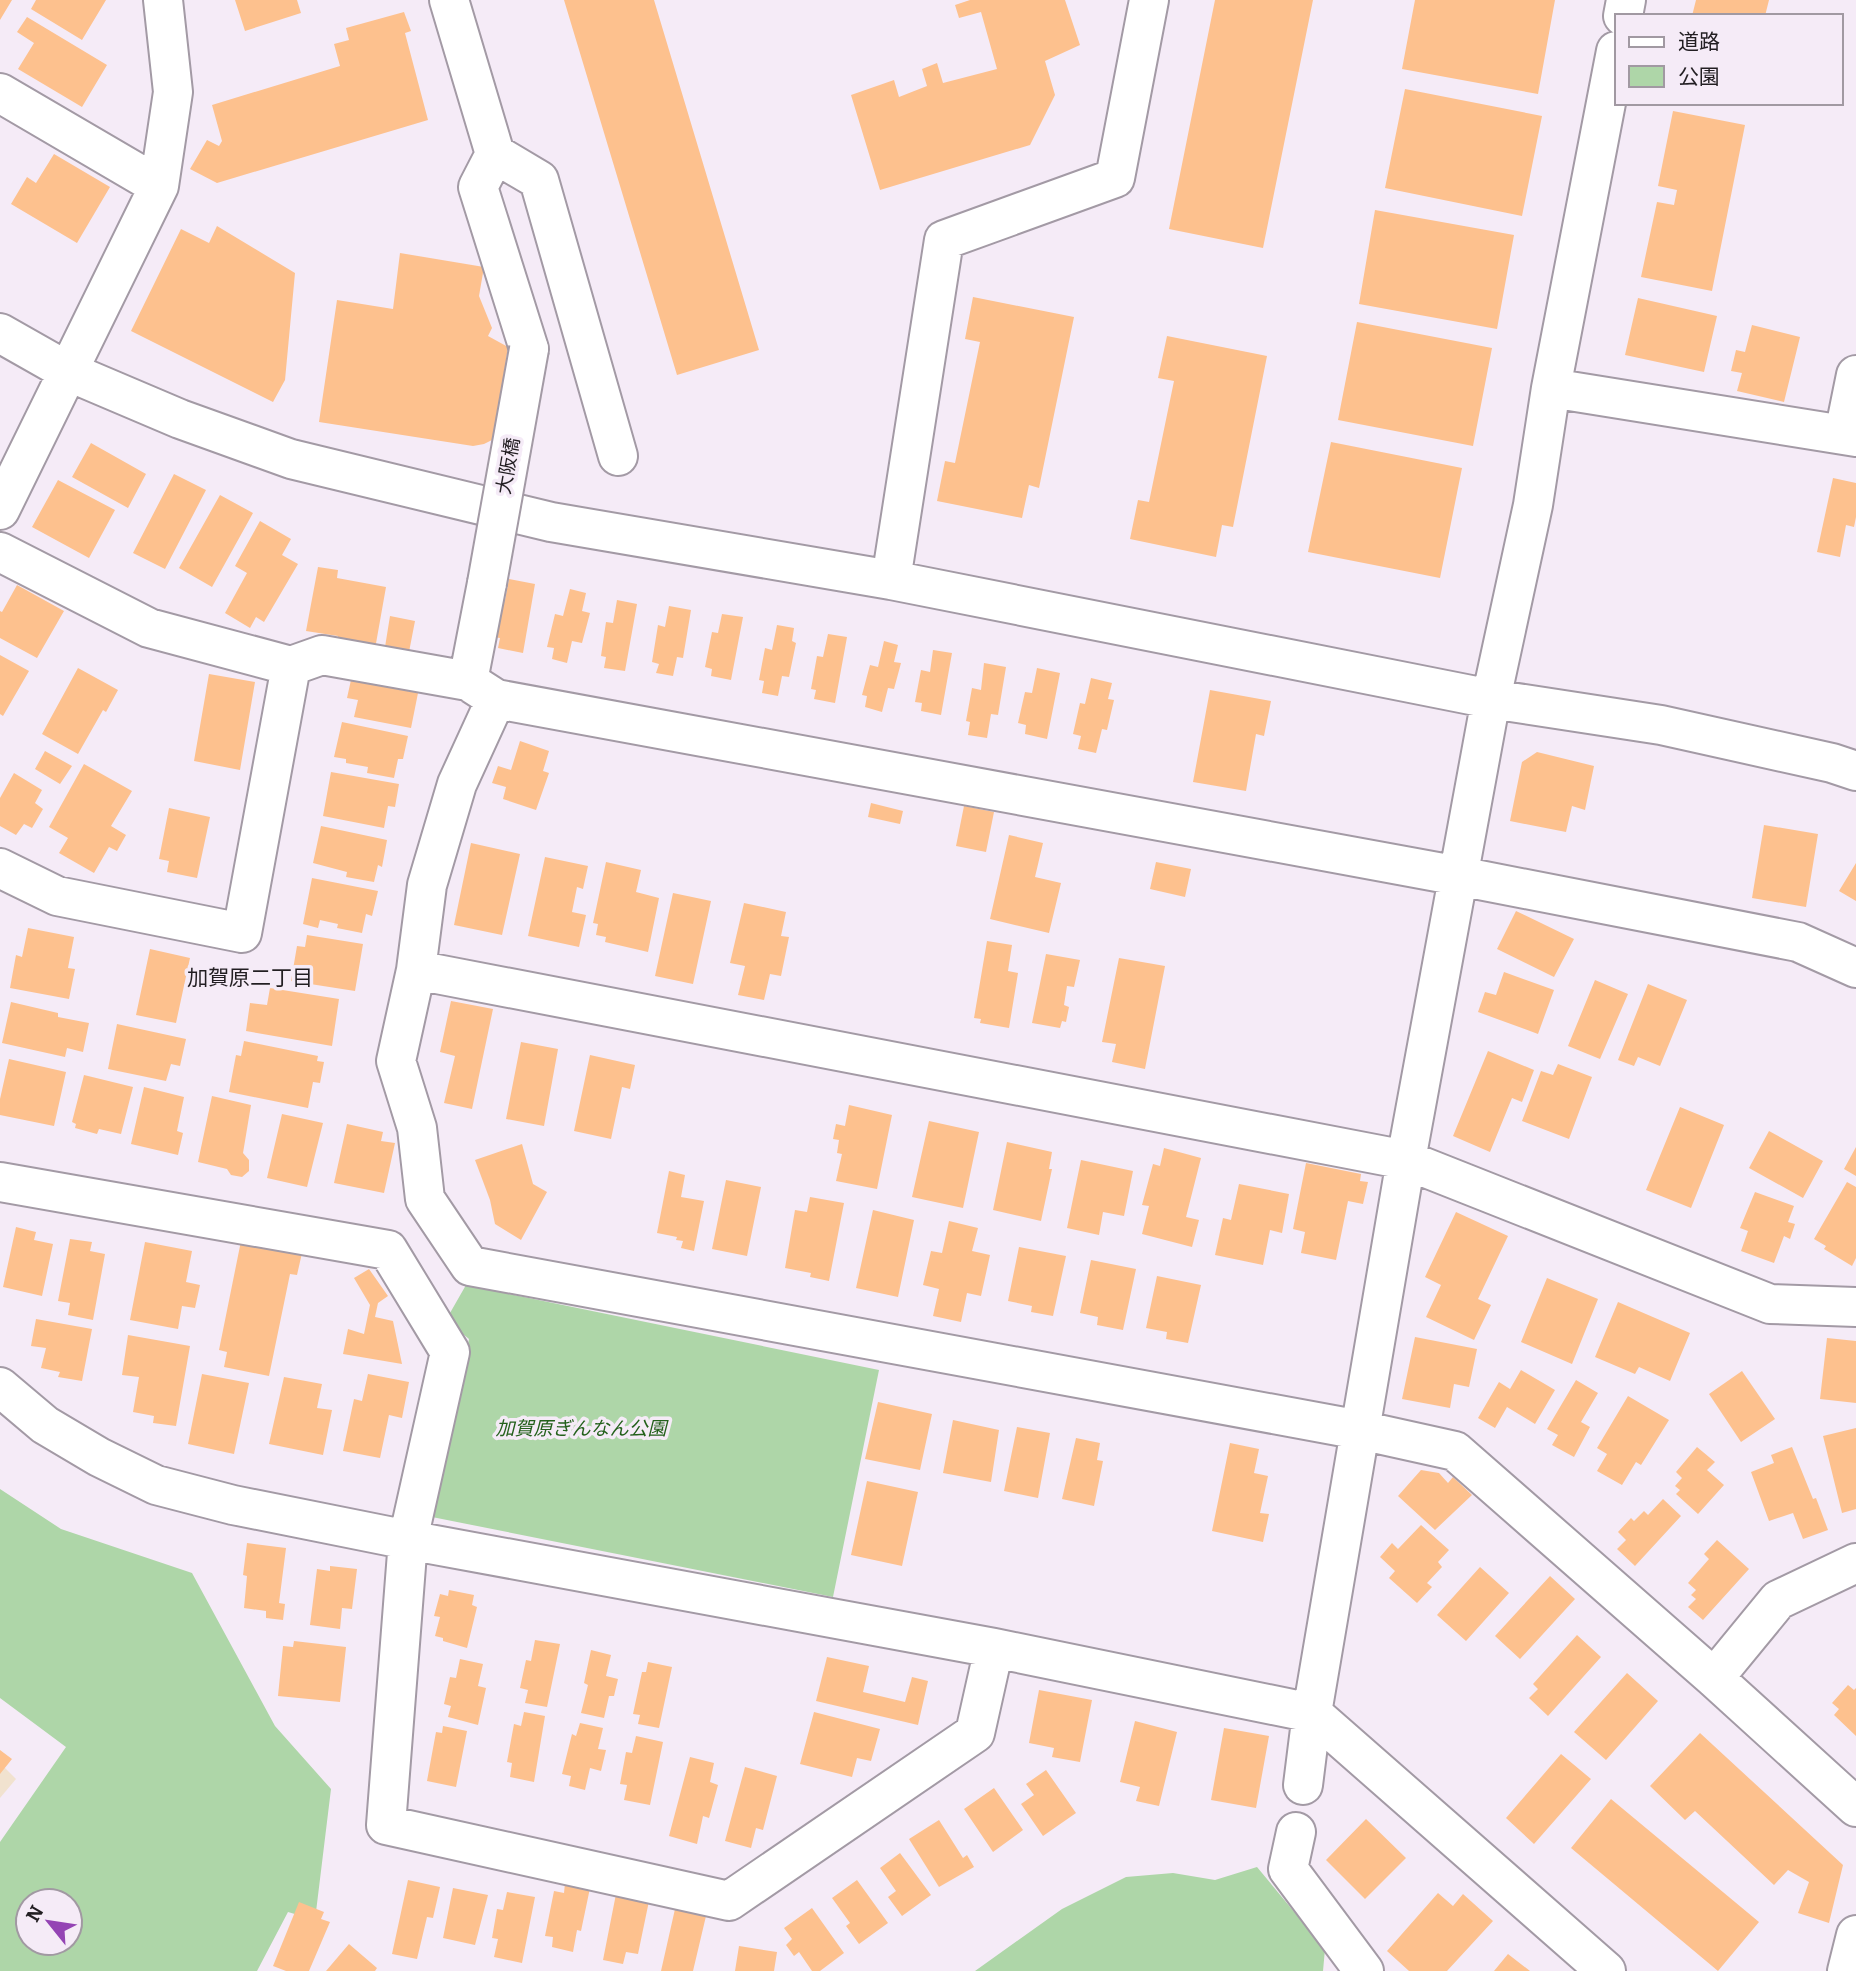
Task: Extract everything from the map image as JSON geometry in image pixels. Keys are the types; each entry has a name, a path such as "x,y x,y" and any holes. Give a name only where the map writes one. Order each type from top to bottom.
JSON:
{"street":[{"path":"0,510 159,186 173,92 163,0"},
{"path":"449,0 495,154 539,180 618,456"},
{"path":"891,580 944,240 1115,178 1149,0"},
{"path":"1303,1785 1312,1713 1406,1160 1491,699 1533,505 1551,388 1615,56"},
{"path":"0,93 159,186"},
{"name":"大阪橋","path":"495,154 478,187 529,349 487,583 482,690 427,885 416,971 396,1061 416,1128 425,1199 470,1266 1360,1430 1455,1451 1714,1678 1856,1807"},
{"path":"0,333 68,371 180,419 291,459 551,522 891,580 1491,699 1661,725 1832,763 1856,771"},
{"path":"1551,388 1850,436 1856,375"},
{"path":"0,552 149,628 290,666 322,655 482,690 1798,942 1856,968"},
{"path":"0,868 57,896 242,933 290,666"},
{"path":"416,971 1406,1160 1770,1304 1856,1307"},
{"path":"0,1182 388,1250 450,1352 408,1540 386,1825 729,1901 975,1733 994,1648"},
{"path":"0,1387 45,1425 99,1457 156,1485 233,1505 994,1648 1312,1713 1606,1971"},
{"path":"1714,1678 1778,1600 1856,1563"},
{"path":"1296,1832 1288,1869 1364,1971"},
{"path":"1847,1971 1856,1936"}],"shaded area":[{"path":"0,1763 16,1779 0,1798"}],"green space":[{"name":"加賀原ぎんなん公園","path":"466,1285 879,1370 833,1597 432,1517 469,1339 446,1320"},
{"path":"0,1489 61,1529 192,1573 275,1726 331,1789 315,1920 288,1912 257,1971 0,1971 0,1842 66,1747 0,1698"},
{"path":"1257,1867 1325,1949 1323,1971 975,1971 1062,1909 1126,1877 1173,1873 1215,1880"}],"building":[{"path":"0,0 12,0 0,20"},
{"path":"36,0 106,0 82,40 31,9"},
{"path":"235,0 297,0 301,13 245,31"},
{"path":"564,0 654,0 759,350 677,375"},
{"path":"970,0 1065,0 1080,45 1045,61 1055,95 1030,145 880,190 851,95 894,80 899,97 927,86 922,69 937,63 943,83 997,69 981,12 959,18 955,5"},
{"path":"1215,0 1313,0 1263,248 1169,229"},
{"path":"1415,0 1555,0 1538,94 1402,69"},
{"path":"1696,0 1769,0 1766,14 1692,14"},
{"path":"404,12 411,31 405,33 428,120 217,183 190,169 207,140 219,146 222,141 212,105 340,66 334,44 349,40 346,28"},
{"path":"27,17 107,65 82,107 18,69 34,43 17,32"},
{"path":"1405,89 1542,116 1522,216 1385,188"},
{"path":"1673,111 1745,125 1712,291 1641,277 1657,202 1674,205 1677,190 1658,186"},
{"path":"54,154 110,187 77,243 11,204 27,177 36,183"},
{"path":"1375,210 1514,235 1497,329 1359,304"},
{"path":"217,226 295,273 285,380 273,402 131,331 181,229 209,243"},
{"path":"400,253 484,267 479,296 492,328 488,336 508,347 494,439 484,444 473,446 319,422 337,300 393,309"},
{"path":"973,297 1074,317 1039,488 1029,485 1022,518 937,501 945,461 955,463 980,342 965,339"},
{"path":"1638,298 1717,316 1704,372 1625,355"},
{"path":"1357,322 1492,348 1473,446 1338,420"},
{"path":"1752,325 1800,337 1784,402 1737,391 1742,373 1731,371 1736,350 1745,352"},
{"path":"1167,336 1267,356 1233,527 1222,525 1216,557 1130,539 1138,500 1149,502 1174,381 1158,378"},
{"path":"1331,442 1462,468 1440,578 1308,552"},
{"path":"91,443 146,474 128,508 72,477"},
{"path":"174,474 206,490 165,569 133,553"},
{"path":"1833,478 1856,483 1854,527 1846,525 1840,557 1817,552"},
{"path":"58,480 115,510 89,558 32,527"},
{"path":"220,495 253,513 212,587 179,568"},
{"path":"260,521 291,539 282,555 298,564 264,622 256,617 250,628 225,613 247,573 235,566"},
{"path":"318,567 338,570 337,578 386,587 375,649 337,642 338,636 306,631"},
{"path":"509,579 535,584 523,653 498,648 500,638 493,637 500,599 505,600"},
{"path":"17,585 64,611 37,658 0,638 0,611 2,612"},
{"path":"570,589 586,593 582,611 590,613 582,643 572,641 567,663 552,659 554,648 547,647 555,614 563,616"},
{"path":"617,600 637,604 625,671 604,668 606,657 601,656 606,622 613,623"},
{"path":"669,606 691,610 683,658 677,657 673,676 656,673 659,664 652,662 658,625 665,627"},
{"path":"722,614 743,617 731,680 711,676 712,669 705,667 712,632 718,633"},
{"path":"390,616 415,621 409,652 385,647"},
{"path":"777,625 794,628 792,641 796,643 789,677 782,676 778,696 762,693 764,681 759,680 765,648 772,650"},
{"path":"828,634 847,637 835,703 814,699 816,690 811,689 817,656 823,657"},
{"path":"884,641 898,645 894,662 901,663 894,689 888,688 882,712 865,707 867,696 862,695 870,665 878,667"},
{"path":"933,650 952,653 941,715 921,711 922,703 915,702 921,670 930,672"},
{"path":"0,655 29,671 3,716 0,714"},
{"path":"984,663 1006,667 998,715 991,714 987,738 968,735 970,722 966,721 972,688 981,690"},
{"path":"78,668 118,690 106,712 103,710 78,754 42,734"},
{"path":"1037,668 1060,673 1047,739 1025,734 1026,725 1018,723 1025,692 1032,693"},
{"path":"209,674 255,682 240,770 194,761"},
{"path":"1091,678 1112,683 1108,699 1114,700 1107,730 1102,729 1096,753 1078,749 1081,736 1073,734 1080,703 1085,704"},
{"path":"351,680 418,693 411,728 354,717 358,700 347,698"},
{"path":"1210,690 1271,701 1264,736 1256,734 1246,791 1193,782"},
{"path":"342,722 408,736 403,759 398,759 394,778 367,773 368,767 346,763 346,759 334,757"},
{"path":"520,741 549,751 543,771 549,773 536,810 503,799 506,787 492,783 498,766 511,770"},
{"path":"45,751 72,766 60,784 35,769"},
{"path":"1537,752 1594,766 1585,810 1572,806 1566,832 1510,821 1522,762"},
{"path":"84,764 132,791 111,826 126,835 117,851 109,847 94,873 59,853 68,838 49,827"},
{"path":"331,772 399,784 395,807 388,806 384,828 323,816"},
{"path":"14,773 42,790 35,803 43,809 32,828 24,824 16,835 0,826 0,798"},
{"path":"871,803 903,811 900,824 868,817"},
{"path":"964,806 994,812 986,852 956,846"},
{"path":"169,808 210,817 197,878 167,872 169,861 159,859"},
{"path":"1764,825 1818,834 1806,907 1752,898"},
{"path":"321,826 387,840 382,867 378,865 374,882 346,877 347,872 313,863"},
{"path":"1009,835 1043,843 1035,877 1061,883 1049,933 990,919"},
{"path":"471,843 520,854 502,935 454,925"},
{"path":"545,857 588,866 583,889 577,887 572,912 586,915 579,947 528,936"},
{"path":"606,862 641,870 636,892 659,898 648,952 605,942 606,937 596,935 598,924 593,923"},
{"path":"1156,862 1191,869 1185,897 1150,889"},
{"path":"1856,863 1856,901 1839,891"},
{"path":"312,878 378,891 372,916 366,914 362,933 337,928 338,924 320,920 318,928 303,924"},
{"path":"673,893 711,901 693,984 655,976"},
{"path":"744,903 786,912 781,936 789,937 781,976 770,974 764,1000 738,995 745,966 730,963"},
{"path":"1516,911 1574,939 1554,977 1497,949"},
{"path":"28,928 74,937 68,968 75,969 69,999 10,988 16,955 22,957"},
{"path":"307,935 363,944 355,991 291,981 297,946 305,947"},
{"path":"987,941 1012,945 1008,971 1018,973 1009,1028 980,1023 981,1019 974,1018"},
{"path":"150,949 190,958 176,1023 136,1015"},
{"path":"1046,954 1080,960 1074,987 1067,986 1064,1005 1069,1007 1066,1022 1062,1021 1060,1028 1032,1023"},
{"path":"1119,958 1165,966 1145,1069 1112,1062 1116,1044 1102,1042"},
{"path":"1504,972 1554,990 1538,1034 1478,1012 1485,992 1496,995"},
{"path":"1595,980 1628,994 1600,1059 1568,1046"},
{"path":"1648,984 1687,1000 1660,1066 1638,1057 1634,1066 1618,1060"},
{"path":"270,988 339,999 332,1046 246,1031 250,1003 267,1005"},
{"path":"451,1001 493,1009 472,1109 444,1103 455,1056 440,1052"},
{"path":"11,1002 58,1013 58,1017 89,1023 83,1052 67,1048 65,1057 2,1043"},
{"path":"117,1024 186,1039 180,1066 171,1064 166,1081 108,1069"},
{"path":"244,1041 318,1056 317,1061 324,1062 320,1083 313,1082 308,1108 229,1092 236,1055 241,1056"},
{"path":"521,1042 558,1049 544,1126 506,1119"},
{"path":"1488,1051 1534,1070 1522,1102 1512,1098 1490,1152 1453,1136"},
{"path":"590,1055 635,1065 630,1089 622,1087 611,1139 574,1131"},
{"path":"9,1059 66,1072 54,1126 0,1115 0,1099"},
{"path":"1558,1064 1592,1077 1569,1139 1522,1121 1541,1071 1553,1075"},
{"path":"84,1075 133,1087 121,1134 99,1129 97,1134 75,1128 76,1124 72,1122"},
{"path":"144,1087 184,1097 177,1131 183,1133 178,1155 131,1144"},
{"path":"212,1096 251,1105 243,1153 249,1160 249,1171 242,1177 231,1175 227,1169 198,1162"},
{"path":"849,1105 892,1115 877,1189 836,1181 842,1154 837,1153 839,1140 833,1139 836,1124 845,1126"},
{"path":"1680,1107 1724,1125 1691,1208 1646,1190"},
{"path":"282,1114 323,1123 307,1187 267,1178"},
{"path":"929,1121 979,1132 963,1208 912,1197"},
{"path":"347,1124 383,1132 381,1141 395,1143 384,1193 334,1183"},
{"path":"1769,1131 1823,1161 1803,1198 1749,1168"},
{"path":"1007,1142 1052,1152 1049,1169 1052,1169 1041,1221 993,1210"},
{"path":"522,1144 533,1184 547,1192 521,1240 495,1224 490,1200 475,1160"},
{"path":"1856,1147 1856,1176 1844,1169"},
{"path":"1164,1148 1201,1158 1186,1217 1199,1220 1192,1247 1142,1234 1149,1206 1142,1205 1153,1164 1160,1166"},
{"path":"1081,1160 1133,1171 1124,1216 1103,1212 1099,1235 1067,1228"},
{"path":"1306,1163 1361,1174 1360,1181 1368,1182 1363,1204 1348,1201 1336,1260 1301,1253 1305,1232 1293,1229"},
{"path":"669,1171 685,1175 681,1197 704,1201 694,1251 681,1248 683,1241 676,1240 677,1237 657,1233"},
{"path":"726,1180 761,1187 747,1256 712,1249"},
{"path":"1847,1182 1856,1187 1856,1258 1852,1266 1824,1249 1826,1246 1814,1239"},
{"path":"1239,1184 1289,1194 1282,1233 1270,1230 1263,1265 1215,1255 1223,1218 1231,1220"},
{"path":"1755,1192 1794,1206 1788,1222 1795,1224 1790,1239 1784,1236 1774,1263 1741,1251 1748,1231 1740,1228"},
{"path":"810,1197 844,1203 829,1281 810,1277 811,1273 785,1268 795,1210 807,1212"},
{"path":"873,1210 914,1220 898,1297 856,1288"},
{"path":"1456,1212 1508,1236 1478,1299 1491,1305 1474,1340 1426,1317 1441,1285 1425,1277"},
{"path":"949,1221 978,1228 972,1251 990,1255 981,1296 967,1293 961,1322 933,1316 939,1289 923,1285 931,1251 942,1253"},
{"path":"16,1227 36,1232 34,1240 53,1244 42,1296 3,1287"},
{"path":"70,1239 92,1242 90,1251 105,1254 93,1320 68,1315 70,1303 58,1301"},
{"path":"241,1241 302,1253 297,1275 290,1274 269,1376 224,1367 227,1352 219,1350"},
{"path":"145,1242 192,1251 186,1282 200,1285 195,1308 182,1306 178,1329 130,1320"},
{"path":"1019,1247 1066,1256 1053,1316 1031,1312 1032,1306 1008,1301"},
{"path":"1091,1260 1136,1269 1123,1330 1097,1325 1098,1317 1080,1313"},
{"path":"369,1269 388,1296 378,1303 375,1317 393,1321 402,1364 343,1354 348,1329 364,1334 370,1305 354,1278"},
{"path":"1157,1276 1201,1285 1188,1343 1166,1339 1167,1332 1146,1328"},
{"path":"1547,1278 1598,1299 1572,1364 1521,1342"},
{"path":"1618,1302 1690,1333 1670,1381 1639,1367 1635,1374 1595,1357"},
{"path":"36,1319 92,1329 82,1381 58,1377 60,1372 41,1368 46,1348 31,1346"},
{"path":"128,1335 190,1346 176,1426 153,1423 154,1416 133,1412 139,1377 122,1375"},
{"path":"1415,1337 1477,1349 1469,1387 1454,1384 1450,1408 1402,1399"},
{"path":"1827,1338 1856,1341 1856,1403 1820,1399"},
{"path":"1521,1370 1555,1390 1535,1424 1507,1407 1495,1428 1478,1418 1499,1382 1510,1389"},
{"path":"1742,1371 1775,1419 1741,1442 1709,1394"},
{"path":"202,1374 249,1383 234,1454 188,1444"},
{"path":"368,1374 409,1382 402,1418 389,1415 380,1458 343,1451 354,1399 362,1401"},
{"path":"284,1377 322,1384 317,1408 332,1410 323,1455 269,1444"},
{"path":"1576,1380 1598,1393 1581,1422 1590,1427 1574,1457 1552,1445 1558,1435 1547,1429"},
{"path":"1628,1396 1669,1420 1641,1465 1636,1462 1622,1485 1597,1471 1607,1454 1597,1448"},
{"path":"878,1402 932,1414 920,1470 865,1459"},
{"path":"953,1420 999,1430 991,1482 943,1473"},
{"path":"1017,1427 1050,1433 1038,1498 1004,1491"},
{"path":"1856,1428 1856,1509 1842,1513 1823,1436"},
{"path":"1076,1438 1100,1443 1097,1460 1103,1461 1094,1506 1062,1499"},
{"path":"1230,1443 1259,1449 1254,1473 1268,1476 1260,1513 1269,1514 1263,1542 1212,1531"},
{"path":"1697,1447 1715,1462 1707,1470 1724,1485 1698,1514 1676,1494 1680,1490 1675,1486 1682,1478 1676,1472"},
{"path":"1792,1447 1828,1530 1803,1539 1793,1513 1769,1521 1751,1472 1774,1463 1771,1455"},
{"path":"1421,1470 1439,1473 1448,1483 1453,1477 1472,1495 1435,1530 1398,1496"},
{"path":"867,1481 918,1492 902,1566 851,1555"},
{"path":"1663,1499 1681,1516 1635,1566 1617,1549 1626,1540 1618,1532 1631,1518 1634,1521 1644,1511 1648,1515"},
{"path":"1421,1525 1449,1550 1438,1562 1442,1567 1427,1583 1432,1587 1417,1603 1389,1578 1395,1571 1380,1557 1392,1543 1398,1549"},
{"path":"1717,1540 1749,1569 1703,1620 1688,1607 1696,1599 1691,1595 1696,1590 1688,1583 1709,1559 1704,1554"},
{"path":"247,1543 286,1548 279,1603 285,1604 283,1620 266,1618 266,1611 244,1608 247,1576 243,1575"},
{"path":"330,1566 357,1569 352,1609 342,1608 340,1629 310,1625 317,1569 330,1571"},
{"path":"1480,1567 1509,1593 1466,1641 1437,1615"},
{"path":"1550,1576 1575,1599 1520,1659 1495,1636"},
{"path":"449,1590 474,1595 472,1605 477,1607 467,1648 435,1636 440,1617 434,1616 440,1594 448,1596"},
{"path":"1577,1635 1601,1657 1548,1716 1529,1698 1538,1689 1533,1684"},
{"path":"535,1640 560,1644 547,1707 525,1703 528,1690 520,1688 526,1660 531,1661"},
{"path":"294,1641 346,1647 340,1702 278,1696 283,1646 293,1647"},
{"path":"591,1650 611,1655 606,1676 618,1679 614,1696 609,1696 604,1718 581,1713 588,1685 584,1683"},
{"path":"827,1657 869,1666 863,1692 905,1702 912,1677 928,1681 918,1725 816,1701"},
{"path":"460,1659 483,1664 478,1686 486,1688 478,1725 448,1717 451,1706 444,1704 450,1677 456,1678"},
{"path":"648,1662 672,1667 659,1728 638,1724 640,1715 633,1714 642,1672 646,1672"},
{"path":"1627,1673 1658,1701 1606,1760 1574,1732"},
{"path":"1848,1685 1854,1690 1856,1688 1856,1736 1834,1715 1839,1709 1832,1703"},
{"path":"1039,1690 1092,1700 1080,1762 1052,1757 1054,1748 1029,1743"},
{"path":"524,1712 545,1716 534,1782 510,1777 512,1763 507,1762 514,1724 521,1726"},
{"path":"814,1712 880,1729 871,1761 857,1758 852,1777 800,1764"},
{"path":"1135,1721 1177,1732 1159,1806 1136,1801 1140,1787 1120,1782"},
{"path":"580,1723 603,1728 598,1749 606,1750 601,1771 590,1768 585,1790 569,1786 571,1776 562,1774 572,1734 576,1736"},
{"path":"443,1726 467,1731 456,1787 427,1781 436,1732 442,1733"},
{"path":"1224,1728 1269,1736 1256,1808 1211,1800"},
{"path":"1700,1733 1843,1865 1829,1923 1798,1913 1809,1882 1788,1870 1774,1885 1695,1811 1685,1820 1650,1786"},
{"path":"636,1736 663,1742 650,1805 624,1800 627,1785 620,1784 626,1752 632,1753"},
{"path":"0,1750 12,1759 0,1774"},
{"path":"1561,1754 1591,1779 1534,1844 1506,1818"},
{"path":"690,1757 714,1763 710,1782 718,1785 709,1818 703,1816 697,1844 669,1836"},
{"path":"745,1767 777,1776 763,1830 756,1828 751,1848 725,1841"},
{"path":"1046,1770 1076,1813 1043,1836 1021,1804 1034,1795 1026,1784"},
{"path":"994,1788 1023,1830 993,1852 964,1809"},
{"path":"1611,1799 1759,1922 1718,1971 1571,1848"},
{"path":"1366,1819 1406,1858 1365,1899 1326,1860"},
{"path":"939,1820 963,1858 967,1855 974,1867 939,1887 909,1839"},
{"path":"900,1853 931,1895 902,1916 888,1897 896,1891 880,1868"},
{"path":"408,1880 440,1887 433,1918 427,1917 417,1959 392,1954"},
{"path":"857,1880 888,1923 859,1944 846,1926 850,1923 832,1898"},
{"path":"565,1883 590,1888 581,1931 577,1930 573,1952 552,1947 553,1937 545,1936 554,1891 564,1893"},
{"path":"453,1888 488,1895 475,1945 443,1938"},
{"path":"507,1892 535,1897 522,1963 494,1957 498,1939 492,1938 497,1909 503,1910"},
{"path":"1438,1893 1453,1906 1463,1894 1493,1921 1447,1971 1409,1971 1387,1951"},
{"path":"616,1894 649,1901 638,1954 626,1952 623,1964 603,1960"},
{"path":"299,1902 324,1912 321,1919 330,1922 309,1971 286,1971 273,1966"},
{"path":"812,1908 844,1953 820,1971 812,1971 799,1952 794,1956 786,1945 792,1939 784,1928"},
{"path":"675,1909 706,1916 693,1971 661,1971"},
{"path":"349,1944 377,1968 375,1971 326,1971"},
{"path":"739,1946 777,1952 774,1971 735,1971"},
{"path":"1508,1954 1530,1971 1494,1971"}],"district":[{"name":"加賀原二丁目","path":"250,978"}]}
